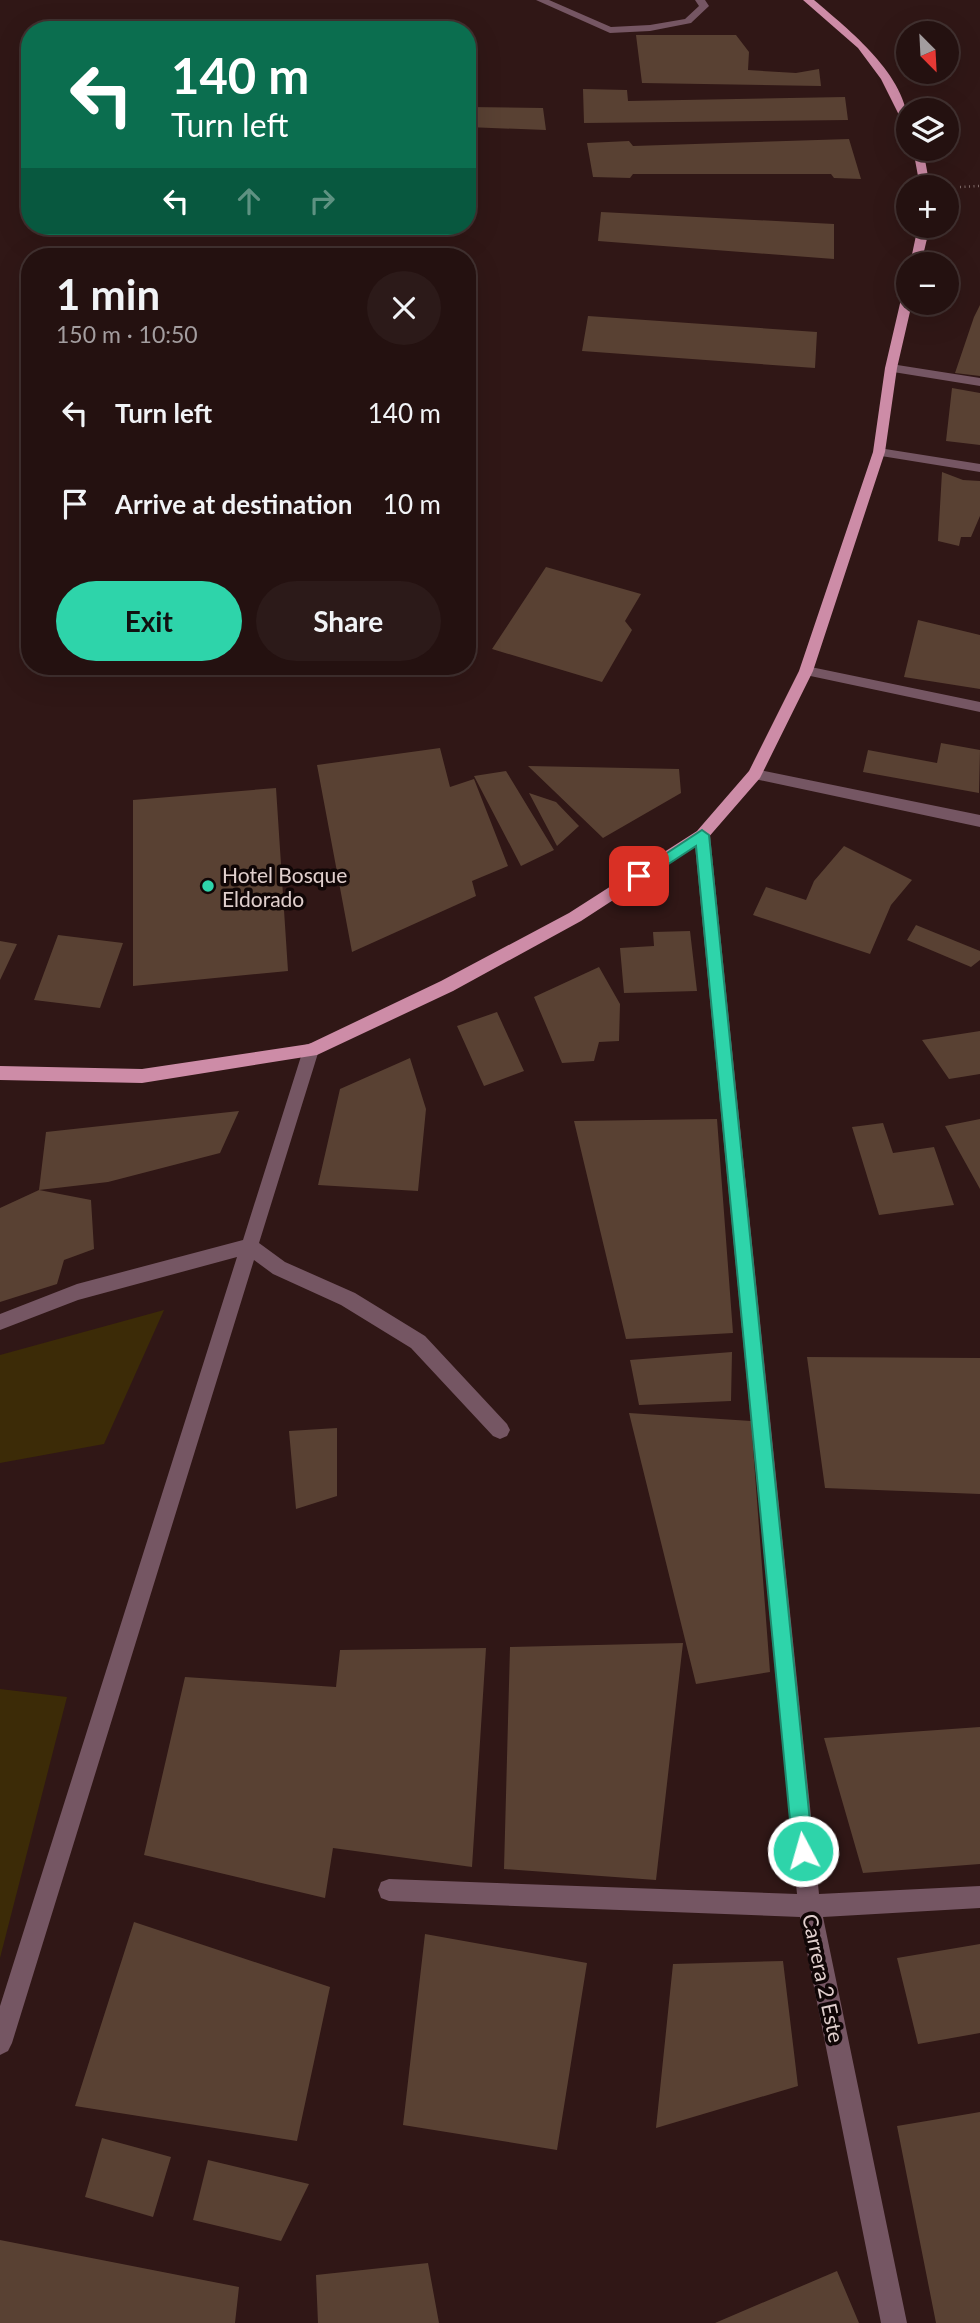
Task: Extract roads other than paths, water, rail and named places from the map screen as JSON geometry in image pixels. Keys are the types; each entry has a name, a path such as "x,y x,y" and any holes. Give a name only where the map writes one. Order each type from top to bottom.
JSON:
{"main road":[{"path":"808,0 860,46 886,78 896,98"},
{"path":"0,1073 142,1076 311,1050 447,986 575,917 702,835 755,774 806,671 879,453 891,368 903,315"}],"street":[{"path":"541,0 610,30 650,28 688,21 704,6 700,0"},
{"path":"891,368 980,382"},
{"path":"879,453 980,468"},
{"path":"806,671 980,707"},
{"path":"755,774 980,821"},
{"name":"Carrera 2 Este","path":"702,835 809,1906 894,2323"},
{"path":"0,2043 311,1050"},
{"path":"0,1322 77,1292 249,1246"},
{"path":"249,1246 279,1268 348,1299 418,1342 500,1430"},
{"path":"389,1890 809,1906 980,1897"}],"place":[{"name":"Hotel Bosque Eldorado","path":"208,886"}]}
